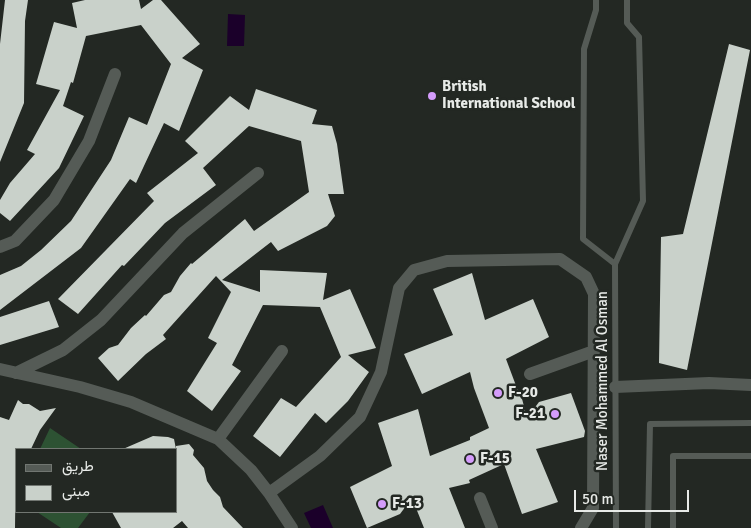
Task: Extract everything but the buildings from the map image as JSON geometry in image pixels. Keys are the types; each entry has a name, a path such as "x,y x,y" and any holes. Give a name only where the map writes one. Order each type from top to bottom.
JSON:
{"street":[{"path":"0,247 15,241 54,200 89,141 115,74"},
{"path":"16,373 63,350 101,320 183,233 258,173"},
{"path":"269,493 320,456 360,417 381,372 399,288 414,270 447,261 560,259 586,277 594,294 593,508 581,528"},
{"path":"218,439 282,351"},
{"path":"530,374 594,351"},
{"path":"0,369 131,402 218,439 251,470 292,528"},
{"path":"615,387 709,383 751,385"},
{"path":"480,498 492,528"}],"lane":[{"path":"596,0 596,10 584,49 583,238 615,264"},
{"name":"Naser Mohammed Al Osman","path":"616,528 615,264 643,201 639,37 627,23 627,0"},
{"path":"648,528 650,424 751,423"},
{"path":"673,528 673,456 751,456"}],"green space":[{"path":"50,428 80,448 40,448"},
{"path":"38,513 89,513 78,528 61,528"}],"shaded area":[{"path":"228,14 245,15 244,46 227,46"},
{"path":"323,505 333,528 311,528 304,513"}],"place":[{"name":"British International School","path":"432,96"},
{"name":"F-20","path":"498,393"},
{"name":"F-21","path":"555,414"},
{"name":"F-15","path":"470,459"},
{"name":"F-13","path":"382,504"}]}
